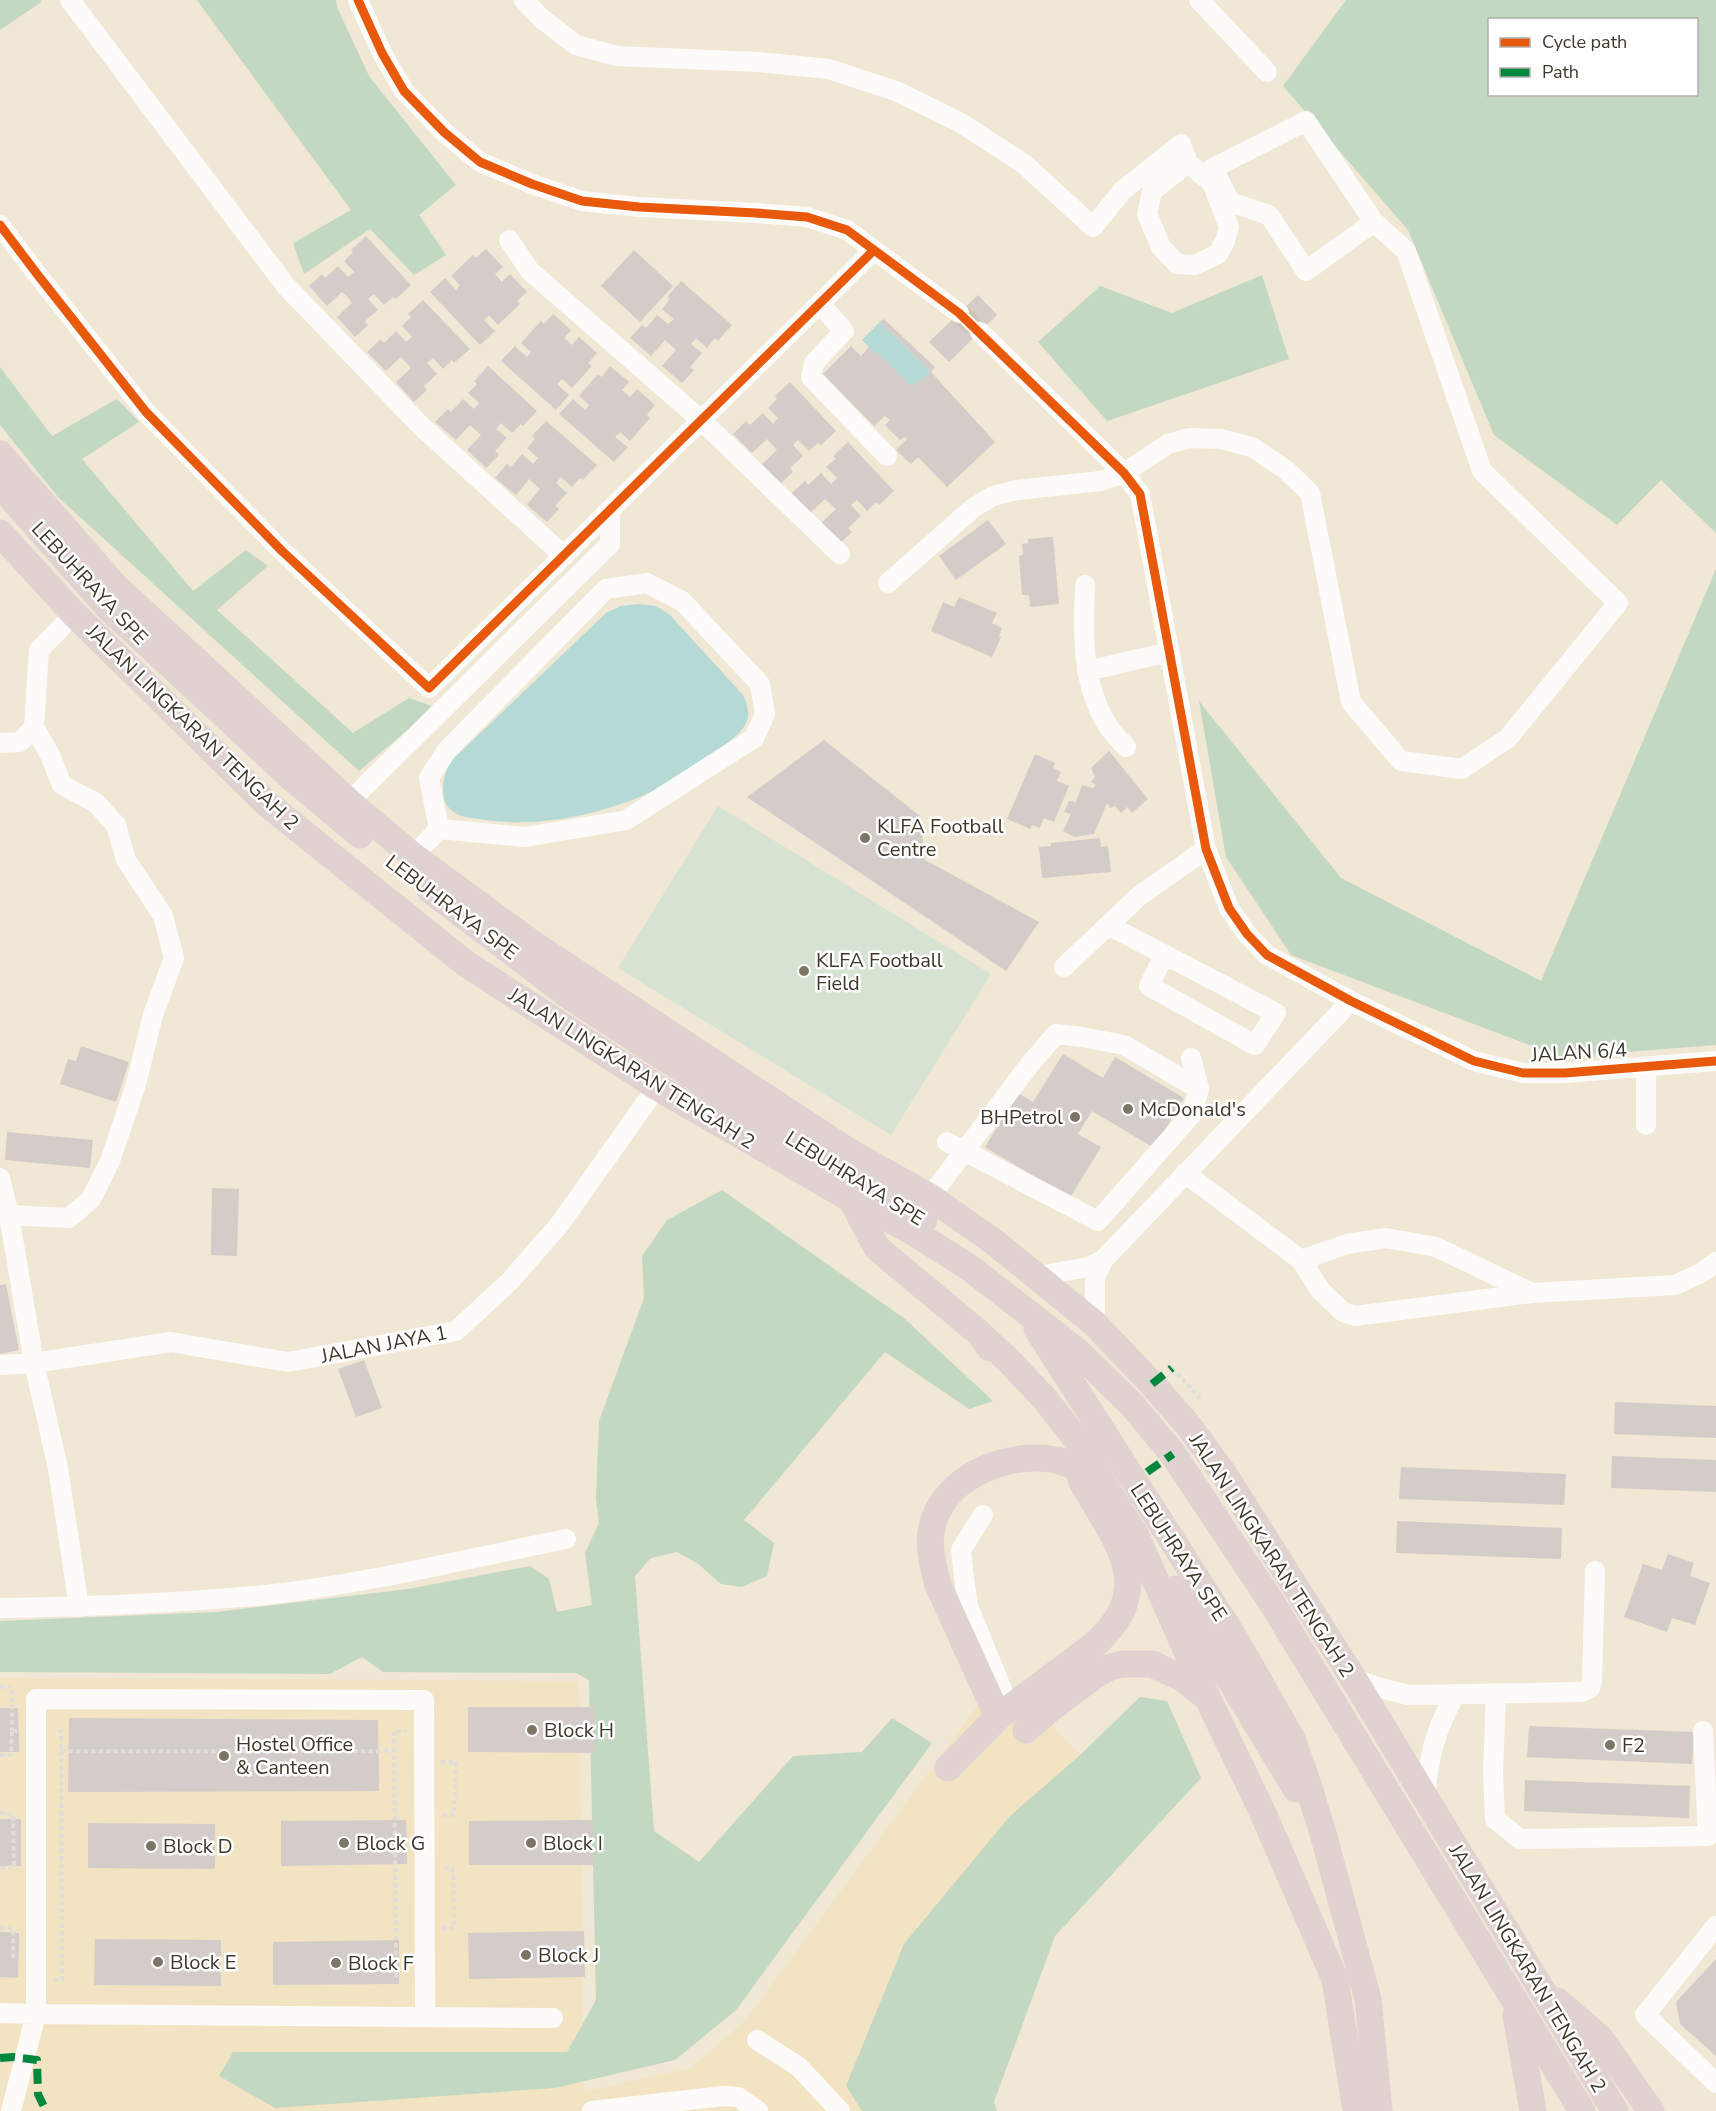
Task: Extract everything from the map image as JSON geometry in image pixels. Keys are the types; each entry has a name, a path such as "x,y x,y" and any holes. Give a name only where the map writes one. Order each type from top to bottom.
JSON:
{"highway":[{"name":"JALAN LINGKARAN TENGAH 2","path":"0,454 116,587 350,802 413,856 553,957 848,1151 930,1197 1038,1276 1095,1324 1188,1425 1224,1474 1353,1678 1615,2111"},
{"name":"LEBUHRAYA SPE","path":"0,485 109,608 293,779 384,855 572,998 669,1062 912,1211 977,1261 1015,1299 1048,1344 1234,1637 1274,1706 1295,1749 1324,1837 1368,1999 1379,2111"},
{"name":"JALAN LINGKARAN TENGAH 2","path":"0,533 74,615 275,810 465,963 657,1087 851,1199 910,1230 970,1268 1077,1351 1132,1405 1163,1442 1272,1604 1582,2111"},
{"path":"851,1199 877,1248 979,1334 1058,1439 1124,1558 1130,1583 1126,1603 1120,1617 1109,1632 1012,1719 948,1768"},
{"name":"LEBUHRAYA SPE","path":"979,1334 1044,1398 1074,1436 1136,1536 1207,1697 1262,1811 1335,1979 1356,2111"},
{"path":"1012,1719 938,1585 932,1564 931,1534 934,1518 942,1502 957,1486 978,1473 1015,1459 1056,1460 1073,1466 1103,1485 1133,1521 1279,1758 1324,1837"},
{"path":"1012,1719 1110,1667 1122,1664 1152,1664 1184,1679 1207,1697"},
{"path":"1538,1984 1600,2038 1651,2111"},
{"path":"1514,1999 1533,2111"}],"street":[{"path":"70,0 286,286 421,426 564,555"},
{"path":"358,0 382,53 404,91 444,132 480,162 532,184 582,201 639,207 807,217 847,230 959,313"},
{"path":"524,0 541,18 576,45 617,56 758,62 829,69 896,91 961,123 1024,164 1093,226 1123,190 1181,144 1188,163 1212,183 1229,226 1218,254 1195,265 1177,264 1161,247 1147,214 1152,191 1188,163"},
{"path":"1199,0 1267,72"},
{"path":"888,583 973,508 993,496 1017,490 1101,481 1124,472 1168,444 1190,438 1221,439 1252,447 1287,470 1310,493 1351,702 1401,761 1462,769 1508,738 1617,603 1482,471 1406,251 1374,222 1306,122 1213,168 1230,202 1269,216 1306,271 1374,222"},
{"path":"0,225 147,412 282,551 429,688 874,250"},
{"path":"509,240 530,271 701,420 840,554"},
{"path":"820,304 844,331 814,363 811,377 887,456"},
{"name":"JALAN 6/4","path":"980,333 1124,472 1140,494 1206,849 1229,908 1247,934 1267,955 1351,1001 1474,1061 1523,1072 1565,1073 1716,1061"},
{"path":"350,802 610,543 610,510"},
{"path":"647,583 682,601 760,684 765,714 754,738 626,820 525,837 439,829 429,778 447,750 606,589 647,583"},
{"path":"1085,585 1083,627 1087,671 1093,696 1108,727 1126,747"},
{"path":"4,1215 69,1218 91,1199 110,1161 136,1084 153,1016 174,958 163,916 126,860 116,825 96,802 62,785 50,755 34,727 39,650 74,615"},
{"path":"1087,671 1169,652"},
{"path":"0,743 20,742 34,727"},
{"path":"413,856 439,829"},
{"path":"1064,967 1139,896 1206,849"},
{"path":"1108,925 1164,954 1276,1013 1255,1045 1149,986 1164,954"},
{"path":"1095,1324 1095,1277 1103,1260 1351,1001"},
{"path":"930,1197 956,1146 1056,1034 1082,1036 1124,1045 1199,1089"},
{"path":"956,1146 1098,1221 1191,1115 1199,1089 1191,1058"},
{"path":"1646,1067 1646,1125"},
{"name":"JALAN JAYA 1","path":"0,1365 34,1363 171,1342 288,1362 456,1331 510,1281 559,1225 657,1087"},
{"path":"1185,1173 1301,1260 1321,1291 1343,1312 1355,1316 1532,1293 1675,1285 1701,1274 1716,1262"},
{"path":"0,1178 4,1215 58,1468 79,1607"},
{"path":"1127,1188 1151,1208"},
{"path":"1301,1260 1347,1244 1386,1238 1436,1247 1532,1293"},
{"path":"1038,1276 1088,1267 1103,1260"},
{"path":"983,1515 961,1550 964,1577 969,1606 1012,1719"},
{"path":"0,1608 79,1607 266,1594 389,1576 566,1539"},
{"path":"1353,1678 1408,1695 1582,1692 1590,1688 1592,1682 1595,1571"},
{"path":"1496,1694 1493,1772 1495,1819 1520,1839 1708,1836 1703,1731"},
{"path":"1425,1798 1434,1736 1455,1695"},
{"path":"11,2111 36,2014 36,1699 424,1700 425,2016"},
{"path":"1716,1926 1710,1948 1645,2015 1716,2083"},
{"path":"0,2013 553,2018"},
{"path":"757,2040 799,2067 840,2111"},
{"path":"592,2111 723,2096 738,2097 758,2111"}],"path":[{"path":"0,1687 12,1687 12,1731"},
{"path":"61,1751 394,1751 396,1979"},
{"path":"0,1813 13,1814 14,1846 14,1867 0,1868"},
{"path":"0,1928 13,1929 13,1959"}],"shaded area":[{"path":"1001,1674 1080,1755 1010,1816 846,2086 862,2111 0,2111 0,1678 579,1681 584,2092 691,2068 745,2021"}],"green space":[{"path":"0,0 41,0 40,3 0,30"},
{"path":"197,0 336,0 337,7 369,76 456,185 419,215 446,255 414,275 370,229 304,274 293,243 351,210"},
{"path":"1346,0 1716,0 1716,533 1661,480 1617,525 1494,435 1408,230 1283,86"},
{"path":"1262,275 1289,359 1107,421 1038,342 1100,286 1172,313"},
{"path":"0,367 52,436 117,399 139,422 82,459 193,591 246,550 268,566 217,610 353,733 409,698 435,707 359,771 58,497 0,425"},
{"path":"1716,569 1716,1045 1561,1057 1291,955 1226,857 1199,701 1341,878 1541,981"},
{"name":"KLFA Football Field","path":"718,806 991,974 891,1135 618,968"},
{"path":"722,1190 905,1319 993,1401 969,1409 885,1352 744,1520 774,1543 767,1576 742,1587 721,1584 697,1563 677,1552 651,1558 635,1576 654,1831 699,1862 793,1756 862,1752 892,1718 932,1743 736,2010 675,2060 555,2088 275,2108 219,2076 233,2052 567,2052 596,2000 589,1680 576,1673 383,1672 362,1657 330,1674 0,1672 0,1621 217,1612 408,1589 530,1566 549,1579 557,1612 592,1605 585,1553 599,1523 596,1499 599,1421 644,1298 642,1256 667,1220"},
{"path":"1140,1697 1167,1701 1201,1778 1055,1936 994,2102 997,2111 862,2111 846,2086 904,1944 1010,1816 1080,1755"}],"water":[{"path":"880,322 931,372 912,387 862,340"},
{"path":"638,604 656,606 670,615 743,695 748,714 747,721 740,731 705,761 682,776 635,799 599,811 562,819 505,822 466,817 449,808 443,790 449,763 606,613 621,606"}],"building":[{"path":"366,236 411,285 396,299 393,297 384,305 374,294 368,299 378,310 365,321 368,325 355,337 337,317 352,303 348,297 342,292 327,306 309,286 322,274 325,278 338,266 348,277 354,272 344,261 353,252 351,250"},
{"path":"486,249 503,267 495,274 502,282 510,274 527,292 517,301 520,304 498,325 489,315 484,320 495,331 480,345 430,292 445,278 456,290 460,285 451,276 473,255 476,258"},
{"path":"634,250 673,286 640,322 601,286"},
{"path":"681,281 732,325 718,341 715,338 707,348 696,338 691,344 702,353 690,367 694,370 682,383 662,366 676,350 665,340 651,356 630,338 642,325 646,328 657,315 668,324 674,319 662,309 670,299 667,297"},
{"path":"978,295 997,315 949,362 929,342"},
{"path":"423,300 470,349 454,363 452,360 443,369 433,358 427,363 437,374 424,386 427,390 414,402 396,382 411,368 401,357 386,371 367,352 380,340 384,343 396,331 406,342 412,337 402,326 411,317 408,314"},
{"path":"553,314 571,330 564,338 572,345 579,337 597,353 588,363 592,366 572,388 562,379 557,384 569,395 556,410 501,361 515,346 527,357 531,352 521,343 541,321 544,324"},
{"path":"884,319 935,367 931,372 880,322"},
{"path":"851,346 861,356 869,347 875,354 877,352 912,387 931,372 995,442 947,487 918,457 911,464 896,450 907,439 904,437 900,440 885,425 890,420 885,416 874,426 823,374"},
{"path":"488,366 537,411 523,426 521,424 512,433 501,423 496,429 507,438 495,451 499,455 486,468 467,450 481,435 470,425 456,440 435,422 448,409 451,412 463,399 474,409 479,403 468,393 477,384 474,381"},
{"path":"610,366 629,382 622,390 630,397 637,389 655,405 647,415 650,418 630,441 620,432 615,437 628,447 614,462 559,414 573,399 585,410 589,405 579,396 598,374 602,377"},
{"path":"790,382 836,431 821,445 818,443 809,451 798,440 793,445 803,456 790,468 793,472 780,484 762,464 777,450 767,439 752,453 733,434 746,421 750,425 763,413 773,424 778,418 768,408 777,399 775,396"},
{"path":"546,421 597,465 583,480 580,478 572,487 561,477 556,483 567,493 555,506 559,509 547,522 527,505 540,489 529,479 516,495 495,478 507,464 511,467 522,454 533,464 538,458 527,448 535,439 532,436"},
{"path":"848,442 894,491 879,505 876,502 867,511 857,500 851,505 861,516 848,528 852,532 839,544 820,524 836,509 825,499 810,513 792,493 805,481 808,485 821,473 831,484 837,478 826,467 836,459 833,456"},
{"path":"988,520 1006,544 956,580 939,556"},
{"path":"1053,537 1059,604 1030,607 1029,595 1022,595 1019,556 1023,555 1022,544 1028,543 1028,539"},
{"path":"959,597 997,613 992,623 1002,628 999,636 1001,637 992,657 931,631 943,602 954,607"},
{"name":"KLFA Football Centre","path":"824,740 920,816 925,860 1039,922 1006,971 747,797"},
{"path":"1109,751 1148,799 1132,813 1127,807 1121,813 1115,806 1110,808 1107,803 1094,834 1074,837 1063,831 1071,814 1064,812 1069,801 1076,802 1082,785 1093,788 1096,785 1091,782 1095,777 1091,768"},
{"path":"1035,754 1055,763 1053,768 1061,772 1057,781 1069,786 1054,822 1044,818 1040,828 1032,825 1030,829 1007,819"},
{"path":"1100,838 1101,847 1108,846 1111,872 1042,878 1039,847 1051,846 1051,843"},
{"path":"81,1046 129,1062 116,1102 60,1084 68,1059 76,1061"},
{"path":"1063,1054 1103,1078 1115,1057 1184,1098 1154,1148 1092,1111 1078,1134 1101,1147 1070,1198 985,1147 1018,1093 1033,1102"},
{"path":"7,1132 93,1140 90,1168 5,1160"},
{"path":"212,1188 239,1189 237,1256 211,1255"},
{"path":"6,1284 19,1350 0,1354 0,1285"},
{"path":"364,1360 382,1408 356,1417 338,1369"},
{"path":"1615,1402 1716,1406 1716,1438 1614,1434"},
{"path":"1612,1456 1716,1460 1716,1492 1611,1488"},
{"path":"1401,1467 1566,1474 1564,1505 1399,1499"},
{"path":"1397,1521 1562,1528 1561,1559 1396,1553"},
{"path":"1668,1554 1694,1563 1690,1576 1710,1583 1695,1625 1672,1618 1667,1632 1624,1617 1643,1564 1662,1570"},
{"name":"Block H","path":"468,1707 595,1707 595,1753 468,1752"},
{"path":"0,1708 18,1708 19,1752 0,1752"},
{"name":"Hostel Office & Canteen","path":"69,1718 378,1720 379,1791 68,1792"},
{"name":"F2","path":"1529,1726 1694,1732 1692,1764 1527,1757"},
{"path":"1525,1780 1690,1786 1689,1818 1524,1811"},
{"path":"0,1819 21,1819 21,1866 0,1866"},
{"name":"Block G","path":"406,1820 407,1864 281,1866 281,1821"},
{"name":"Block I","path":"593,1820 594,1865 469,1865 469,1821"},
{"name":"Block D","path":"88,1823 215,1824 215,1869 88,1868"},
{"name":"Block J","path":"584,1931 585,1977 469,1979 468,1933"},
{"path":"0,1932 19,1933 18,1978 0,1977"},
{"name":"Block E","path":"95,1939 221,1940 221,1986 94,1985"},
{"name":"Block F","path":"399,1940 399,1984 273,1985 273,1942"},
{"path":"1716,1959 1716,2056 1680,2024 1676,2002"}],"tunnel":[{"path":"959,313 980,332"}],"marked path":[{"path":"1152,1384 1172,1368"},
{"path":"1147,1472 1173,1454"},
{"path":"0,2058 37,2060 38,2094 46,2111"}],"cycle path":[{"path":"358,0 382,53 404,91 444,132 480,162 532,184 582,201 639,207 807,217 847,230 959,313 1124,473 1140,494 1206,849 1229,908 1247,934 1267,955 1351,1001 1474,1061 1523,1073 1565,1073 1716,1061"},
{"path":"0,225 146,412 282,551 429,688 874,250"}],"place":[{"name":"KLFA Football Centre","path":"865,838"},
{"name":"KLFA Football Field","path":"804,971"},
{"name":"McDonald's","path":"1128,1109"},
{"name":"BHPetrol","path":"1075,1117"},
{"name":"Block H","path":"532,1730"},
{"name":"F2","path":"1610,1745"},
{"name":"Hostel Office & Canteen","path":"224,1756"},
{"name":"Block G","path":"344,1843"},
{"name":"Block I","path":"531,1843"},
{"name":"Block D","path":"151,1846"},
{"name":"Block J","path":"526,1955"},
{"name":"Block E","path":"158,1962"},
{"name":"Block F","path":"336,1963"}]}
